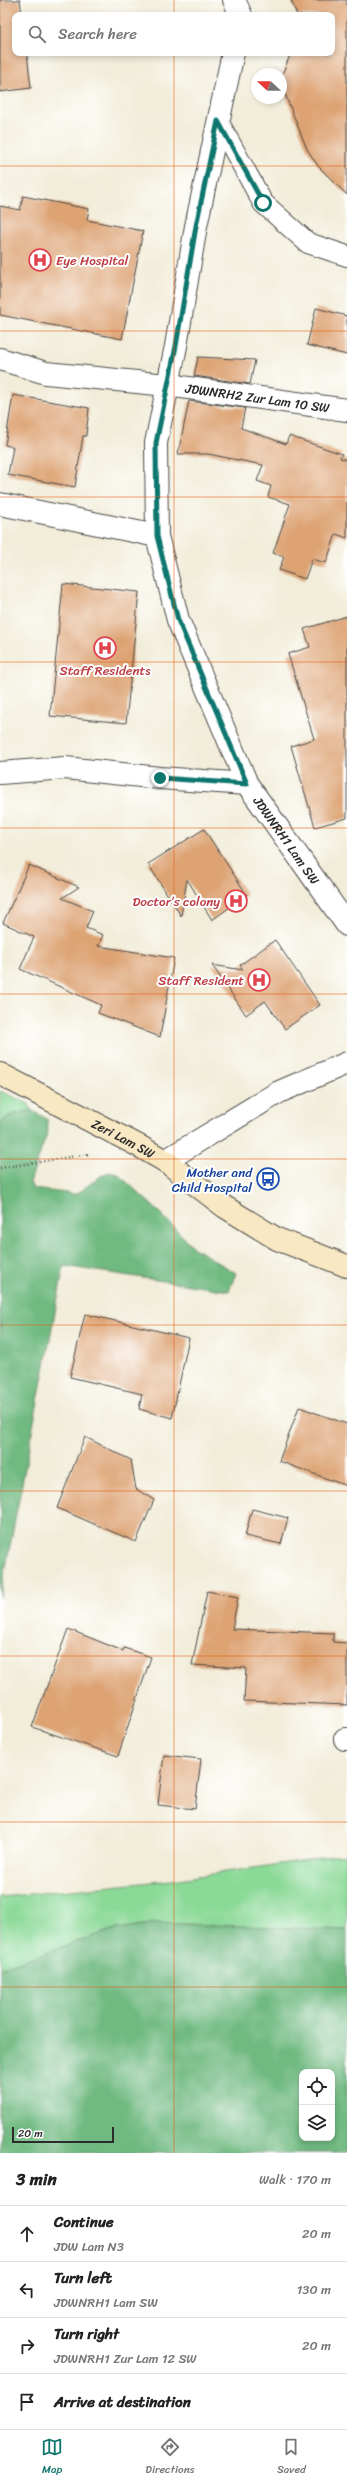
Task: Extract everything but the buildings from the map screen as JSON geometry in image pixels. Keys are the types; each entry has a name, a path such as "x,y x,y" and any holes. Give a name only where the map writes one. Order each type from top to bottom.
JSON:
{"street":[{"path":"234,0 240,12"},
{"name":"JDWNRH1 Lam SW","path":"232,56 196,226 156,443 157,536 178,620 247,784 347,925"},
{"name":"JDWNRH2 Zur Lam 10 SW","path":"0,359 46,373 167,385 347,410"},
{"path":"0,504 157,536"},
{"path":"0,773 65,768 160,778 247,784"},
{"path":"165,1161 279,1092 347,1063"},
{"name":"Zeri Lam SW","path":"0,1074 104,1126 165,1161 225,1207 277,1238 347,1266"}],"lane":[{"path":"218,121 263,203 308,243 347,256"}],"path":[{"path":"0,1168 94,1153"}],"green space":[{"path":"0,1091 29,1104 31,1110 9,1116 0,1123"},
{"path":"31,1110 47,1119 48,1131 30,1182 33,1189 76,1194 102,1175 109,1172 118,1174 154,1207 194,1248 236,1273 229,1291 64,1266 0,1598 0,1124 9,1116"},
{"path":"347,1854 347,1930 156,1923 112,1930 0,1968 0,1897 172,1880"},
{"path":"156,1923 347,1930 347,2153 0,2153 0,1968 112,1930"}],"place":[{"name":"Eye Hospital","path":"40,260"},
{"name":"Staff Residents","path":"105,648"},
{"name":"Doctor’s colony","path":"236,901"},
{"name":"Staff Resident","path":"259,980"},
{"name":"Mother and Child Hospital","path":"268,1179"}],"route":[{"path":"160,778 247,784 218,711 178,620 157,536 156,443 176,346 196,226 218,121 263,203"}]}
